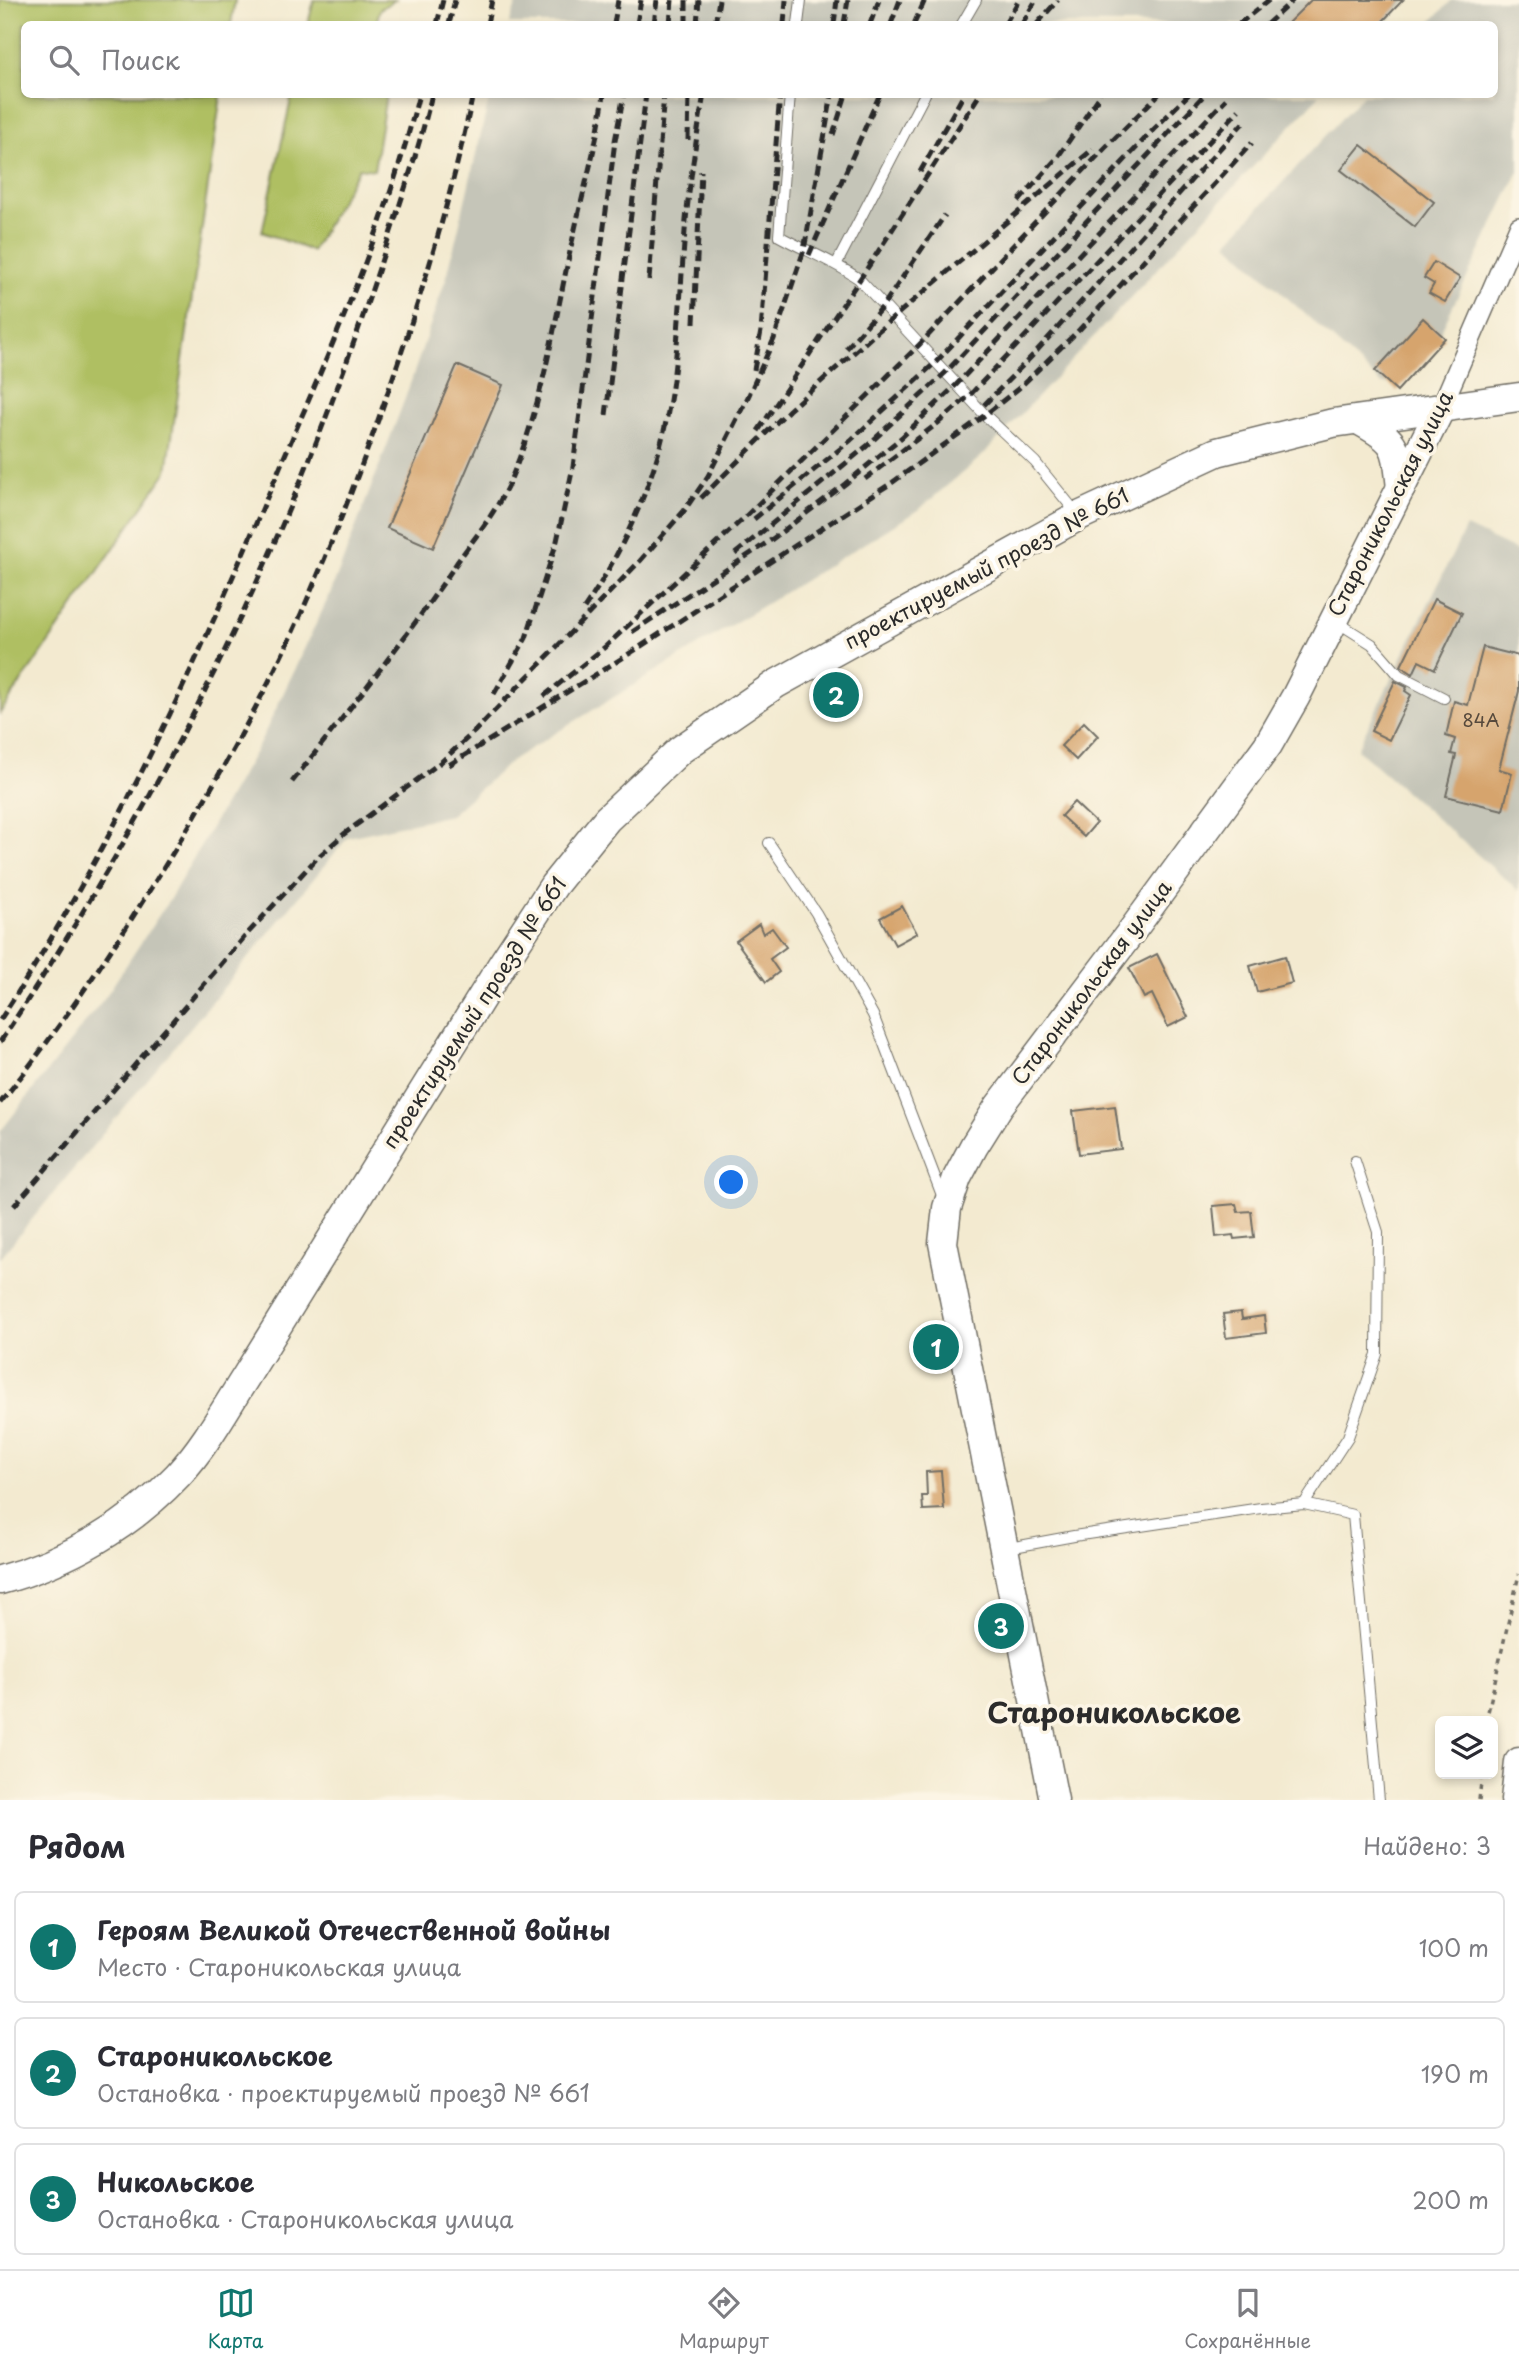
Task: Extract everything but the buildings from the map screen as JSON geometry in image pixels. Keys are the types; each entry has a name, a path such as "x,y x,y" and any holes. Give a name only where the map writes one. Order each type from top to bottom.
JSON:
{"main road":[{"name":"проектируемый проезд № 661","path":"0,1580 27,1573 88,1545 135,1515 178,1475 205,1441 503,962 554,885 607,819 680,750 776,684 1079,516 1217,453 1321,426 1519,397"},
{"name":"Староникольская улица","path":"1054,1800 943,1243 947,1208 957,1178 999,1106 1268,745 1296,696 1441,408"},
{"path":"1358,420 1384,434 1392,443 1398,456 1401,488"},
{"path":"1515,1800 1519,1762"}],"street":[{"name":"Староникольская улица","path":"1441,408 1519,227"}],"lane":[{"path":"798,21 801,0"},
{"path":"964,21 975,0"},
{"path":"790,98 779,236 810,253 837,263 859,278 985,415 1035,462 1079,516"},
{"path":"837,263 923,98"},
{"path":"1334,619 1372,644 1399,675 1444,698"},
{"path":"769,843 816,913 873,1015 947,1208"},
{"path":"1304,1504 1348,1437 1377,1354 1378,1232 1355,1161"},
{"path":"1004,1549 1248,1510 1304,1504 1353,1515 1379,1800"}],"path":[{"path":"1487,1716 1519,1574"},
{"path":"1479,1800 1481,1779"}],"shaded area":[{"path":"518,0 1408,0 1388,21 510,21"},
{"path":"1452,0 1519,0 1519,171 1430,353 1403,384 1382,384 1227,243 1360,98 1498,98 1498,21 1432,21"},
{"path":"489,98 1317,98 981,457 917,511 515,758 450,815 348,837 0,1258 0,1132 106,996 171,897 260,743 331,592 406,396 448,273"},
{"path":"1466,527 1519,552 1519,891 1357,749"}],"green space":[{"path":"0,0 235,0 232,21 21,21 21,98 221,98 167,471 0,713"},
{"path":"314,0 395,0 380,9 377,21 309,21"},
{"path":"291,98 386,98 374,170 359,168 312,251 262,232"}],"railway":[{"path":"438,21 443,0"},
{"path":"450,21 455,0"},
{"path":"488,21 492,0"},
{"path":"614,21 618,0"},
{"path":"638,21 641,0"},
{"path":"654,21 657,0"},
{"path":"670,21 672,0"},
{"path":"686,0 686,21"},
{"path":"697,21 699,0"},
{"path":"716,21 719,0"},
{"path":"784,21 786,0"},
{"path":"834,21 837,0"},
{"path":"844,21 848,0"},
{"path":"871,21 879,0"},
{"path":"892,21 900,0"},
{"path":"915,21 925,0"},
{"path":"1007,21 1019,0"},
{"path":"1024,21 1036,0"},
{"path":"1040,21 1058,0"},
{"path":"1243,21 1269,0"},
{"path":"1270,21 1293,0"},
{"path":"0,1020 82,885 190,672 360,277 392,187 418,98"},
{"path":"0,1042 60,949 169,760 265,564 347,361 409,176 431,98"},
{"path":"0,1103 65,1018 149,891 219,775 282,655 350,496 405,342 447,201 472,98"},
{"path":"292,782 419,618 493,512 510,481 532,421 548,357 603,98"},
{"path":"494,694 526,638 557,541 573,467 615,141 623,98"},
{"path":"606,415 646,98"},
{"path":"649,280 664,98"},
{"path":"688,140 689,98"},
{"path":"584,609 608,571 638,510 660,447 671,394 685,231 703,98"},
{"path":"754,370 761,331 780,98"},
{"path":"14,1206 248,933 317,858 344,834 441,762 474,732 640,561 684,511 708,476 774,339 804,250 831,98"},
{"path":"833,135 845,98"},
{"path":"809,255 878,98"},
{"path":"920,172 962,98"},
{"path":"758,431 977,98"},
{"path":"1019,201 1057,158 1098,98"},
{"path":"544,696 605,647 746,516 919,345 1155,98"},
{"path":"754,519 851,440 936,362 1185,98"},
{"path":"735,554 867,446 945,373 1201,98"},
{"path":"632,632 771,540 902,437 956,385 1226,99"},
{"path":"865,479 968,397 1239,110"},
{"path":"984,405 1033,355 1243,123"},
{"path":"449,765 632,652 893,482 985,415 1019,388 1079,330 1252,143"},
{"path":"701,498 789,410 894,317 1093,149"},
{"path":"694,323 701,171"},
{"path":"846,349 883,306 945,215"}],"place":[{"name":"Староникольское","path":"836,695"},
{"name":"Героям Великой Отечественной войны","path":"936,1347"},
{"name":"Никольское","path":"1001,1626"}],"district":[{"name":"Староникольское","path":"1114,1713"}]}
